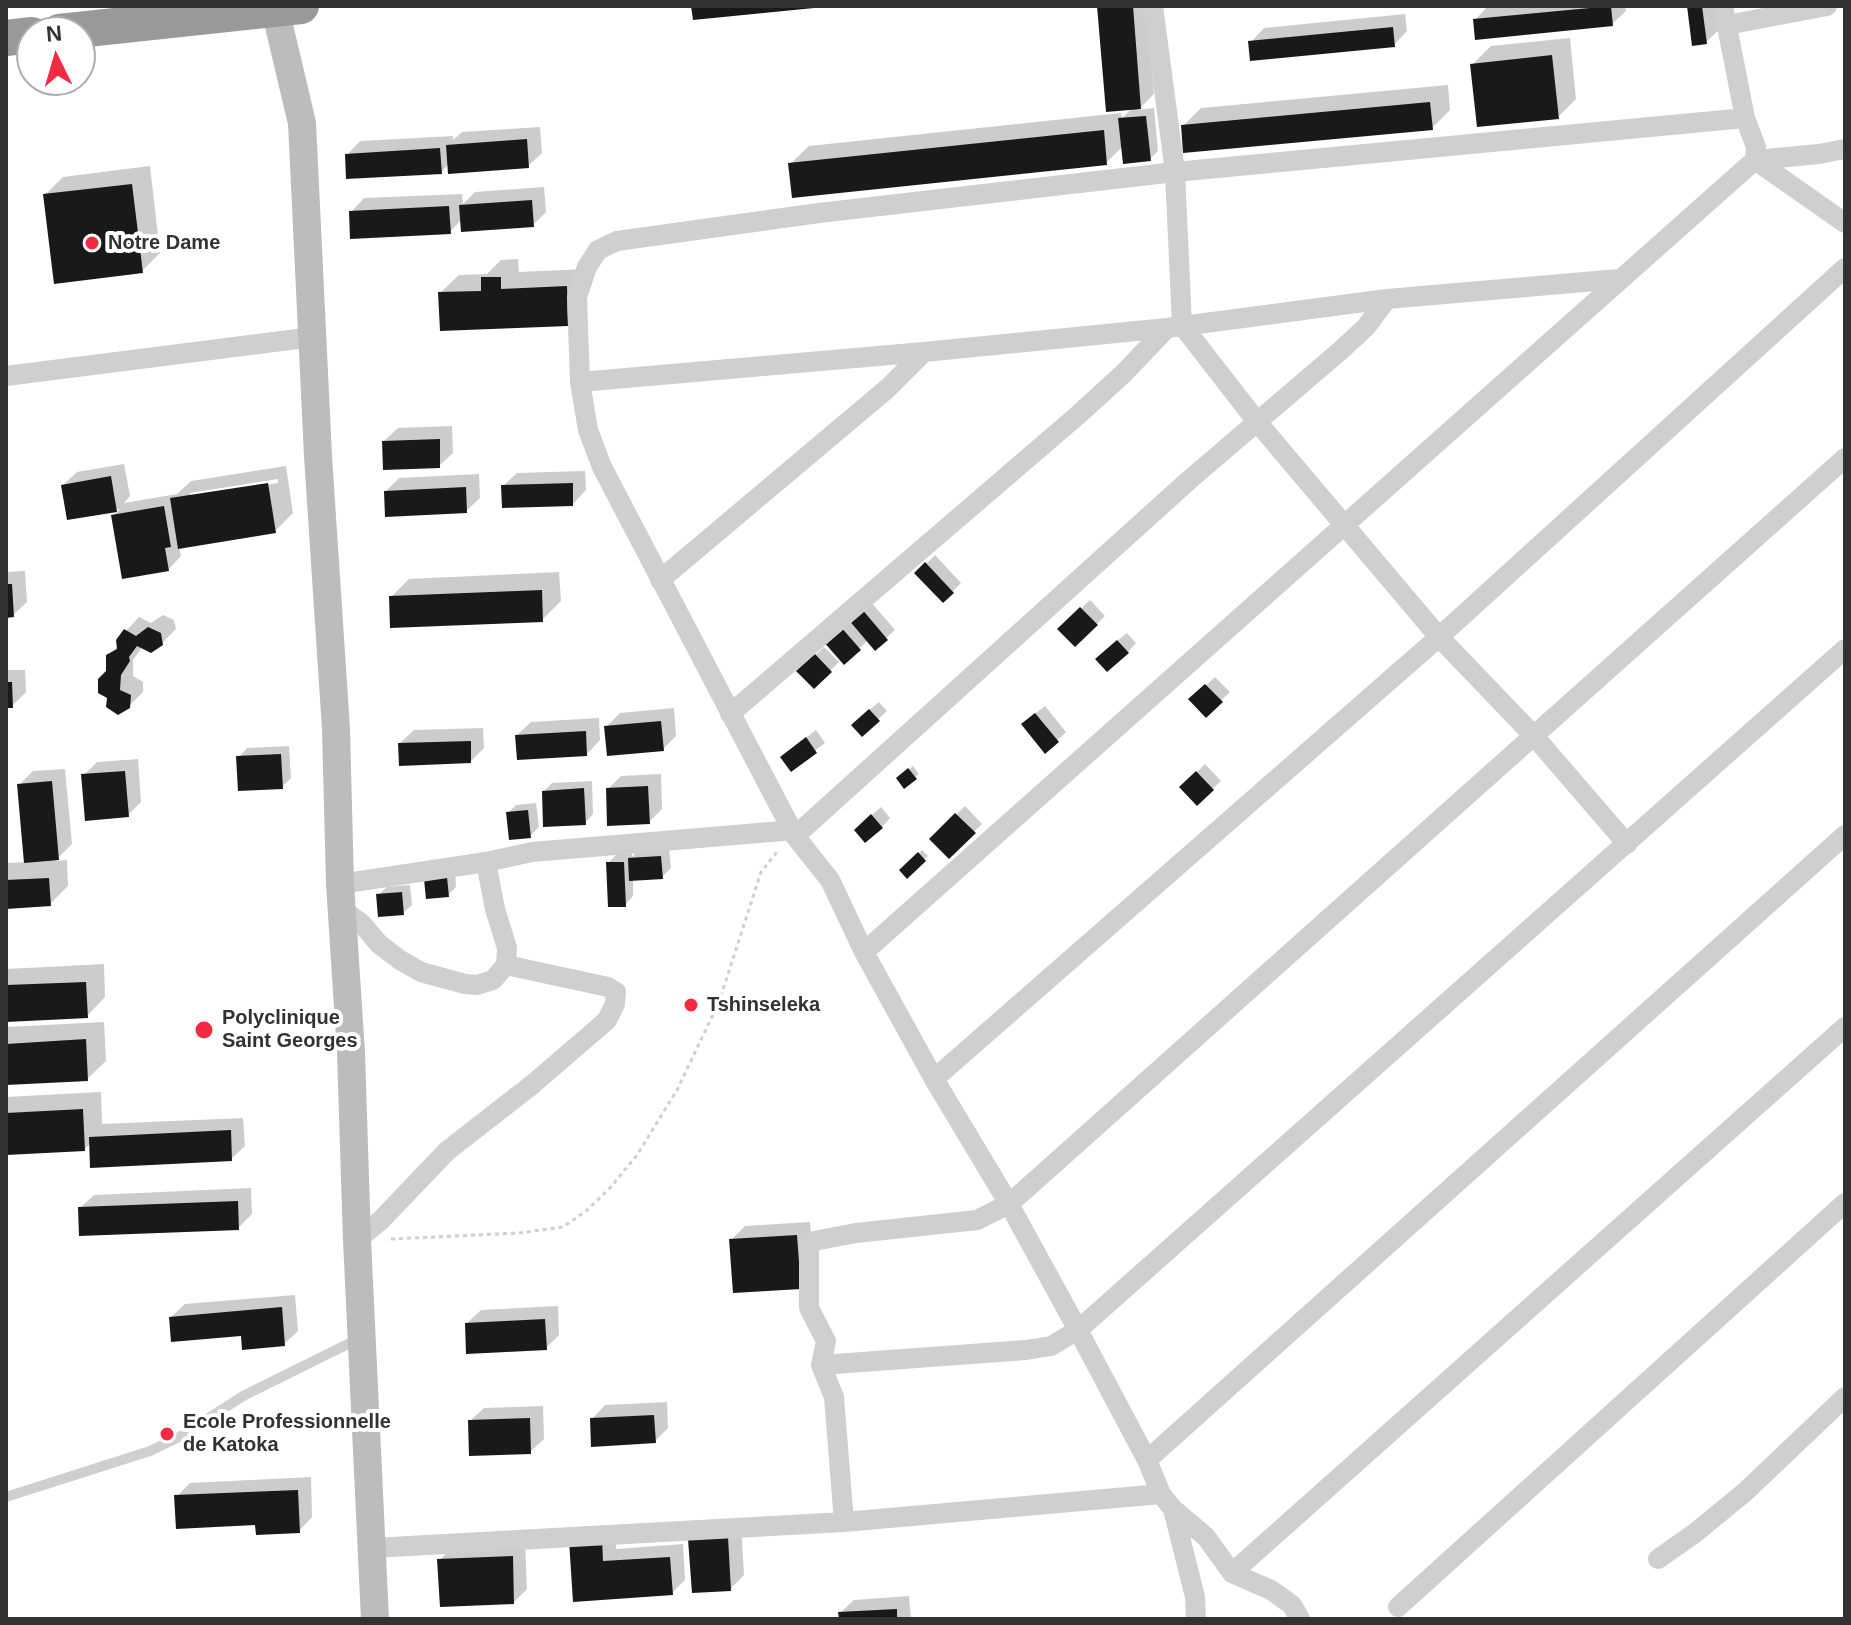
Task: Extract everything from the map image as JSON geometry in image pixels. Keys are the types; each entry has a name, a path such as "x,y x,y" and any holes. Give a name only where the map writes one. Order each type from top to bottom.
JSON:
{"highway":[{"path":"96,28 288,7"}],"street":[{"path":"1153,6 1175,172 1174,326 1439,637 1534,736 1627,844"},
{"path":"1755,160 1756,147 1745,118 1725,16 1827,6"},
{"path":"288,7 302,123 336,729 375,1619"},
{"path":"1196,1619 1195,1597 1167,1501 1147,1460 1009,1204 934,1079 864,952 830,880 794,833 602,467 588,430 580,382 577,297 587,267 598,250 617,241 819,213 1175,172 1745,118"},
{"path":"864,952 1755,160 1845,149"},
{"path":"1755,160 1845,223"},
{"path":"934,1079 1439,637 1845,268"},
{"path":"580,382 924,352 1174,326 1387,299 1619,279"},
{"path":"341,896 486,862 568,848 794,833 1188,481 1340,351 1366,327 1387,299"},
{"path":"730,714 1078,415 1174,326"},
{"path":"6,376 313,337"},
{"path":"660,580 888,388 924,352"},
{"path":"844,1522 834,1397 821,1365 826,1341 809,1308 809,1242 856,1233 977,1220 1009,1204 1845,458"},
{"path":"821,1365 1026,1350 1051,1346 1078,1330 1845,649"},
{"path":"1147,1460 1845,835"},
{"path":"341,896 379,944 400,960 433,977 477,985 493,980 506,965 507,948 495,909 486,862"},
{"path":"357,1240 381,1220 447,1151 533,1084 607,1020 615,1004 616,992 608,987 506,965"},
{"path":"1232,1573 1845,1027"},
{"path":"1398,1607 1845,1203"},
{"path":"1658,1559 1745,1492 1845,1397"},
{"path":"373,1548 1167,1501 1206,1537 1232,1573 1271,1590 1292,1605 1300,1619"}],"lane":[{"path":"6,1497 150,1451 181,1436 243,1396 362,1337"}],"path":[{"path":"357,1240 519,1233 563,1227 586,1211 637,1155 677,1090 719,1002 761,872 794,833"}],"building":[{"path":"691,6 814,6 814,8 693,20"},
{"path":"1097,6 1133,6 1141,109 1106,112"},
{"path":"1611,6 1613,26 1475,40 1473,19"},
{"path":"1687,6 1702,6 1707,44 1692,46"},
{"path":"1393,27 1395,47 1250,61 1248,41"},
{"path":"1552,55 1559,119 1477,127 1470,64"},
{"path":"1430,102 1433,130 1183,153 1181,125"},
{"path":"1146,116 1151,161 1123,164 1118,118"},
{"path":"1104,130 1107,165 792,198 788,163"},
{"path":"527,139 529,168 448,174 446,145"},
{"path":"440,148 442,174 346,179 345,154"},
{"path":"132,184 143,273 54,284 43,194"},
{"path":"532,200 534,227 461,232 459,205"},
{"path":"449,206 451,234 350,239 349,211"},
{"path":"481,277 501,277 501,289 567,286 568,326 440,331 438,292 481,291"},
{"path":"440,439 440,468 383,470 382,441"},
{"path":"111,476 117,512 67,520 61,485"},
{"path":"268,483 276,533 178,549 170,498"},
{"path":"573,483 573,506 502,508 501,485"},
{"path":"466,487 467,513 385,517 384,491"},
{"path":"164,506 171,547 165,548 169,571 122,579 111,515"},
{"path":"925,562 954,593 943,603 914,573"},
{"path":"6,584 12,584 14,617 6,618"},
{"path":"542,590 543,622 390,628 389,596"},
{"path":"1080,607 1098,625 1075,647 1057,629"},
{"path":"861,608 888,640 875,651 848,619"},
{"path":"840,626 861,650 844,665 823,641"},
{"path":"148,627 161,633 163,645 151,653 137,646 129,657 130,661 121,675 120,690 131,695 130,708 118,715 106,707 107,698 98,693 98,679 106,671 106,655 117,649 116,640 124,629 136,636"},
{"path":"1117,640 1129,653 1107,672 1095,659"},
{"path":"815,654 832,672 814,689 796,671"},
{"path":"6,682 12,682 13,708 6,708"},
{"path":"1205,684 1223,702 1206,718 1188,699"},
{"path":"869,709 880,721 862,737 851,725"},
{"path":"1035,713 1059,742 1045,754 1021,724"},
{"path":"661,721 664,751 607,756 604,726"},
{"path":"586,731 587,756 517,760 515,735"},
{"path":"806,737 817,753 791,772 780,757"},
{"path":"471,741 471,763 399,766 398,743"},
{"path":"281,754 283,789 238,791 236,756"},
{"path":"908,768 917,779 904,789 896,778"},
{"path":"125,771 129,817 85,821 81,774"},
{"path":"1196,771 1214,790 1197,806 1179,787"},
{"path":"52,781 59,860 24,863 17,784"},
{"path":"648,786 650,824 607,826 606,788"},
{"path":"584,788 586,825 543,827 542,791"},
{"path":"528,810 531,838 509,840 506,812"},
{"path":"955,813 976,833 949,859 929,839"},
{"path":"871,814 883,828 865,843 854,830"},
{"path":"918,852 926,861 907,879 899,870"},
{"path":"661,856 663,879 629,881 628,858"},
{"path":"606,862 624,862 626,907 608,907"},
{"path":"447,877 449,897 426,899 424,879"},
{"path":"49,878 51,906 6,909 6,880"},
{"path":"402,892 404,915 378,917 376,894"},
{"path":"86,982 88,1018 6,1022 6,985"},
{"path":"86,1039 88,1081 6,1085 6,1044"},
{"path":"83,1109 85,1151 6,1155 6,1113"},
{"path":"231,1130 232,1161 90,1168 89,1137"},
{"path":"238,1201 239,1230 79,1236 78,1207"},
{"path":"797,1235 801,1289 733,1293 729,1239"},
{"path":"282,1307 285,1346 242,1350 241,1336 171,1342 169,1317"},
{"path":"545,1319 547,1350 466,1354 465,1323"},
{"path":"654,1415 656,1443 591,1447 590,1418"},
{"path":"530,1418 531,1454 469,1456 468,1420"},
{"path":"298,1490 300,1533 256,1535 255,1525 176,1529 174,1495"},
{"path":"602,1537 603,1561 670,1557 673,1595 573,1602 569,1540"},
{"path":"728,1537 731,1591 692,1593 688,1539"},
{"path":"513,1556 514,1604 440,1607 437,1559"},
{"path":"897,1609 897,1619 839,1619 838,1612"}],"place":[{"name":"Notre Dame","path":"92,243"},
{"name":"Tshinseleka","path":"691,1005"},
{"name":"Polyclinique Saint Georges","path":"204,1030"},
{"name":"Ecole Professionnelle de Katoka","path":"167,1434"}]}
